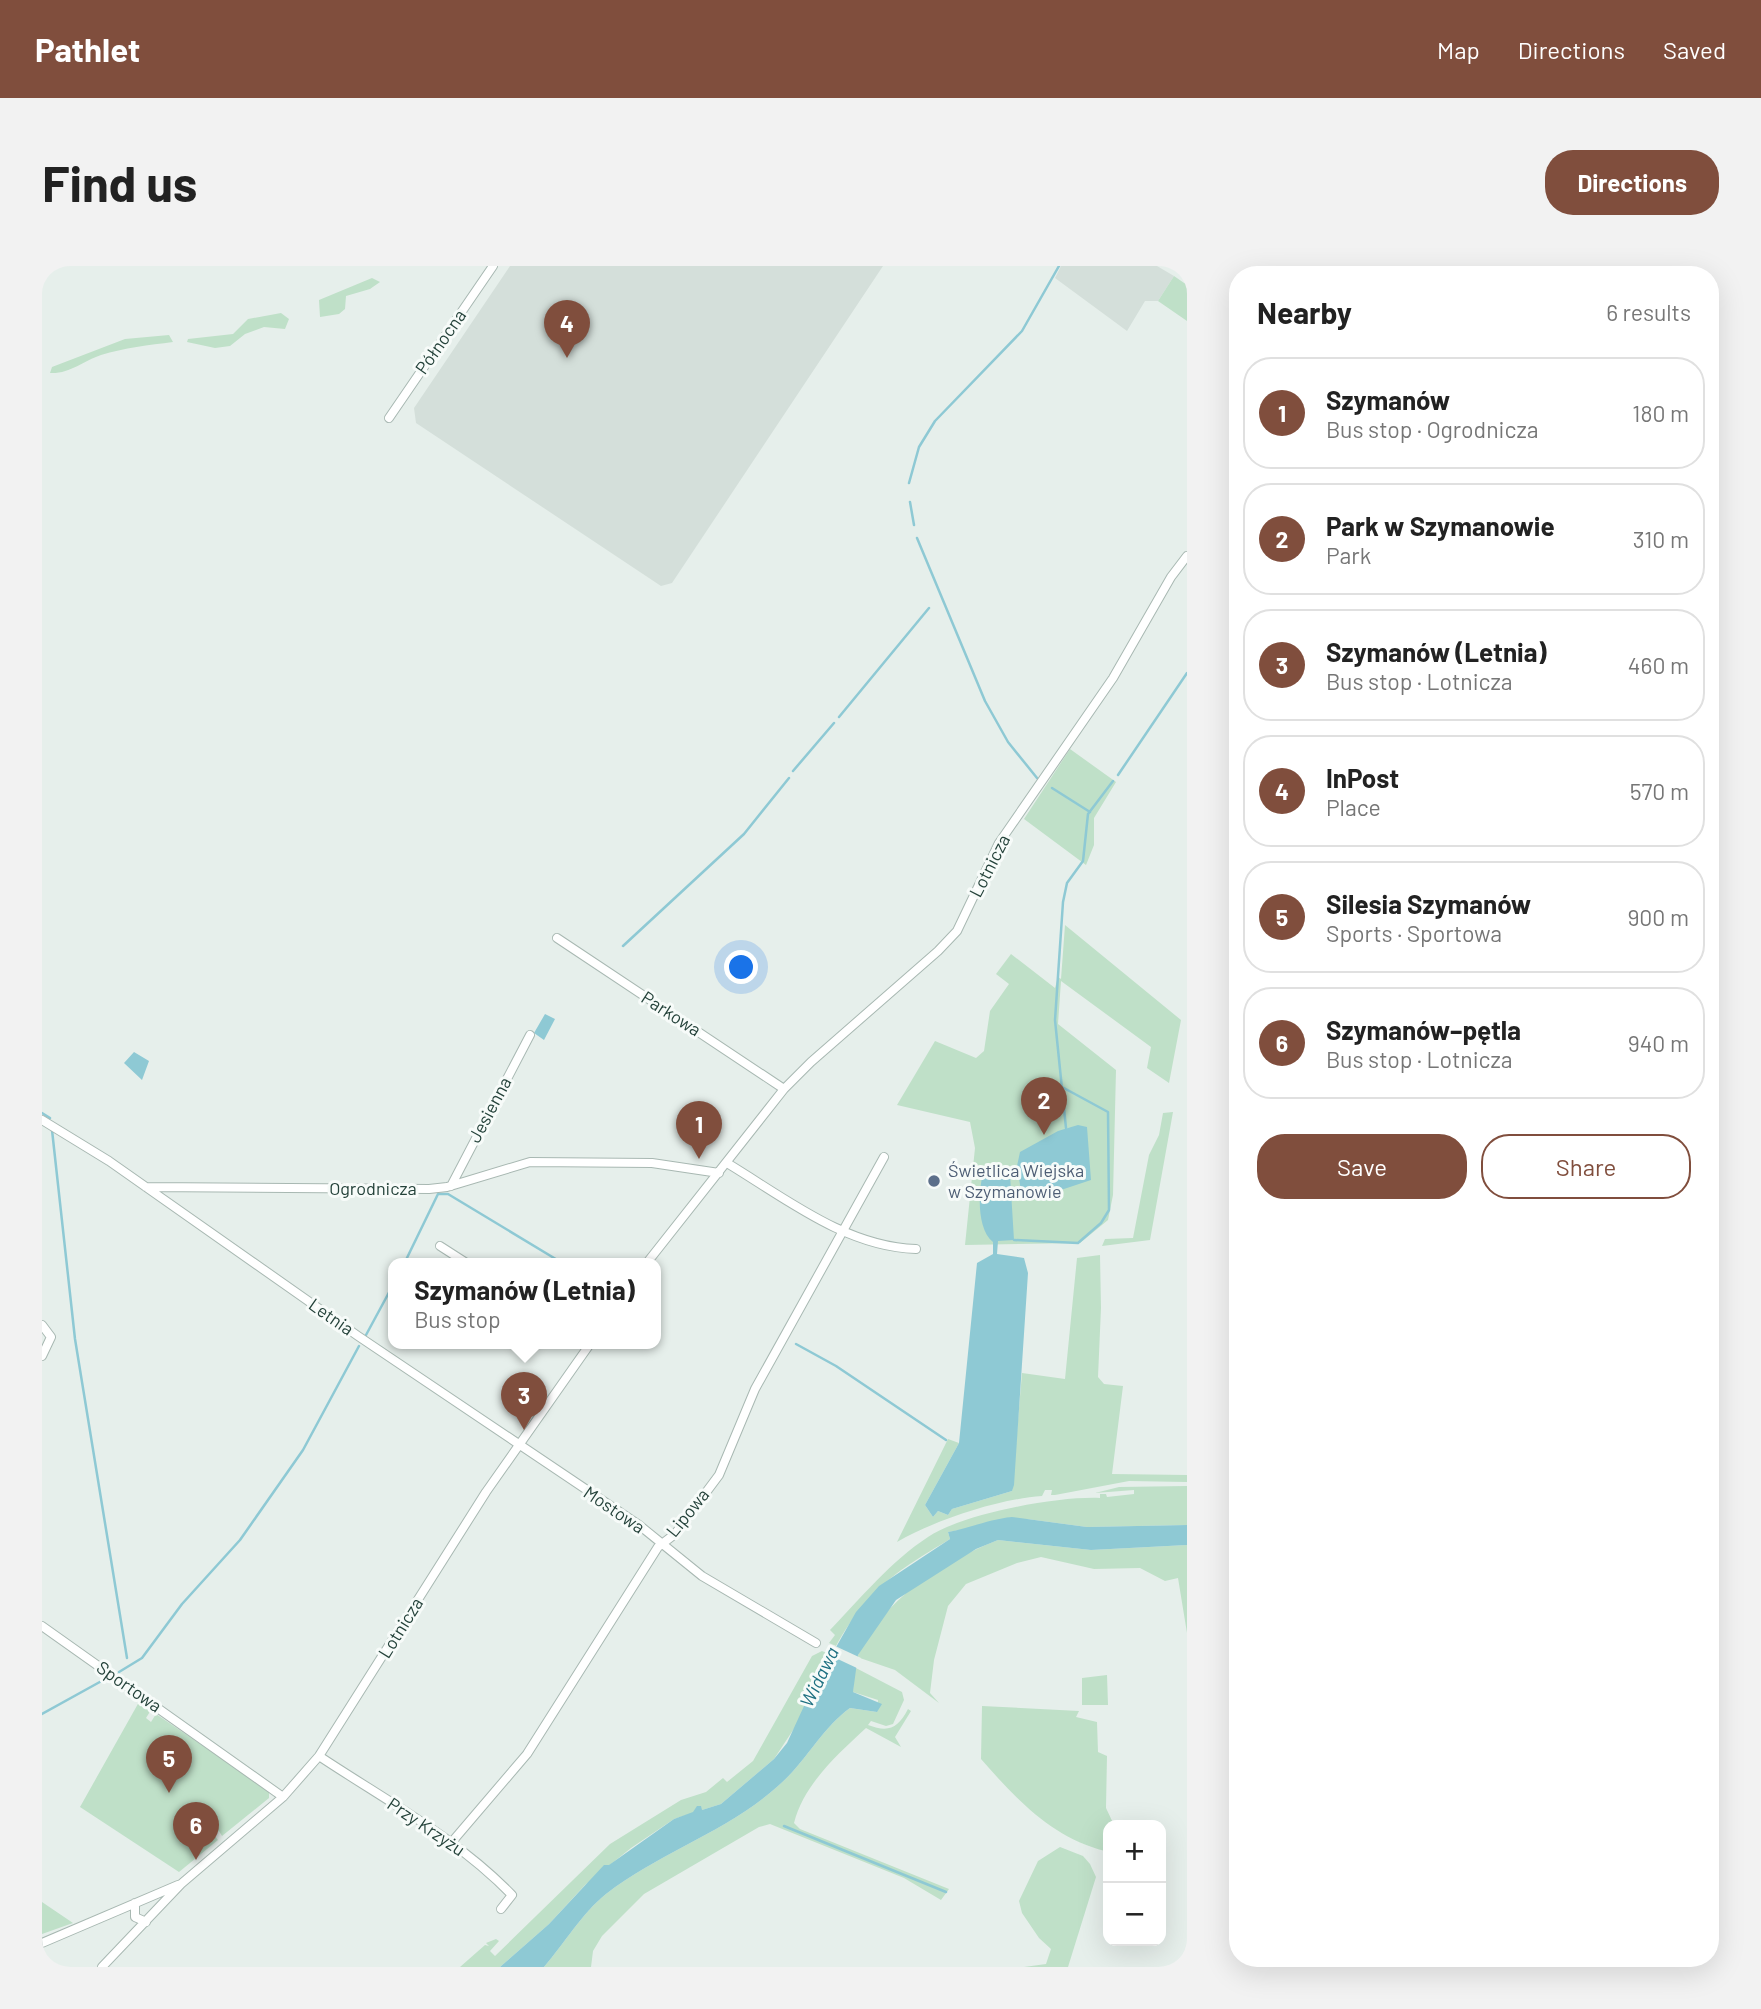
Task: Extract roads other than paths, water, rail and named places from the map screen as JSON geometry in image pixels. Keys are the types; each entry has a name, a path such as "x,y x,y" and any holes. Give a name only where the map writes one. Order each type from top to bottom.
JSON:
{"street":[{"name":"Północna","path":"389,418 493,266"},
{"name":"Lotnicza","path":"723,1168 784,1089 957,931 999,843 1113,678 1187,556"},
{"name":"Parkowa","path":"557,938 784,1089"},
{"name":"Jesienna","path":"451,1186 530,1035"},
{"path":"42,1119 146,1186"},
{"name":"Lipowa","path":"452,1843 527,1754 663,1543 674,1534 719,1475 755,1389 884,1157"},
{"name":"Ogrodnicza","path":"146,1186 429,1189 451,1186 530,1162 723,1168 844,1233 888,1247 916,1249"},
{"path":"651,1258 723,1168"},
{"name":"Letnia","path":"146,1186 517,1446"},
{"path":"440,1246 459,1258"},
{"path":"42,1325 51,1336 42,1356"},
{"name":"Lotnicza","path":"102,1967 181,1884 283,1797 319,1756 517,1446 586,1349"},
{"name":"Mostowa","path":"517,1446 663,1543 702,1576 816,1643"},
{"name":"Sportowa","path":"42,1626 283,1797"},
{"name":"Przy Krzyżu","path":"319,1756 452,1843 512,1895 501,1909"},
{"name":"Lotnicza","path":"42,1943 181,1884"},
{"path":"135,1903 135,1917 146,1922"}],"water":[{"path":"545,1014 555,1019 544,1040 534,1033"},
{"path":"134,1052 149,1061 142,1080 124,1063"},
{"path":"1078,1125 1087,1127 1091,1180 1043,1196 1022,1197 1017,1166 1020,1152 1058,1131"},
{"path":"1003,1172 1010,1175 1014,1240 998,1241 997,1254 1024,1258 1028,1273 1014,1485 1012,1491 952,1509 948,1515 938,1511 933,1517 925,1505 959,1443 977,1263 993,1254 993,1242 981,1220 981,1182 983,1174"},
{"path":"1012,1517 1087,1527 1187,1525 1187,1545 1091,1550 998,1540 976,1549 896,1600 858,1655 853,1692 882,1704 877,1712 850,1708 831,1725 788,1777 758,1802 648,1866 606,1894 581,1919 544,1967 500,1967 549,1924 604,1865 609,1865 674,1819 693,1812 697,1806 701,1806 702,1810 721,1804 774,1759 787,1743 810,1693 856,1612 879,1586 950,1539 948,1532"}],"waterway":[{"path":"909,483 919,447 935,421 1022,331 1059,266"},
{"path":"910,502 914,525"},
{"path":"917,538 985,701 1008,742 1037,778"},
{"path":"839,717 929,608"},
{"path":"1118,775 1187,673"},
{"path":"793,771 834,723"},
{"path":"623,946 744,834 789,778"},
{"path":"1066,1128 1055,1020 1063,902 1067,883 1083,861 1088,814 1113,781"},
{"path":"1052,788 1090,812"},
{"path":"1014,1240 1078,1243 1101,1223 1109,1210 1108,1112 1062,1087"},
{"path":"42,1113 50,1118"},
{"path":"52,1130 75,1339 127,1658"},
{"path":"407,1258 438,1194 448,1194 554,1258"},
{"path":"366,1335 388,1294"},
{"path":"796,1344 836,1366 946,1440"},
{"path":"119,1672 142,1658 182,1604 240,1540 303,1450 359,1346"},
{"path":"42,1714 107,1678"},
{"path":"784,1826 946,1892"}],"place":[{"name":"InPost","path":"567,358"},
{"name":"Park w Szymanowie","path":"1044,1135"},
{"name":"Szymanów","path":"699,1159"},
{"name":"Świetlica Wiejska w Szymanowie","path":"934,1181"},
{"name":"Szymanów (Letnia)","path":"524,1430"},
{"name":"Silesia Szymanów","path":"169,1793"},
{"name":"Szymanów–pętla","path":"196,1860"}],"water label":[{"name":"Widawa","path":"819,1677"}]}
